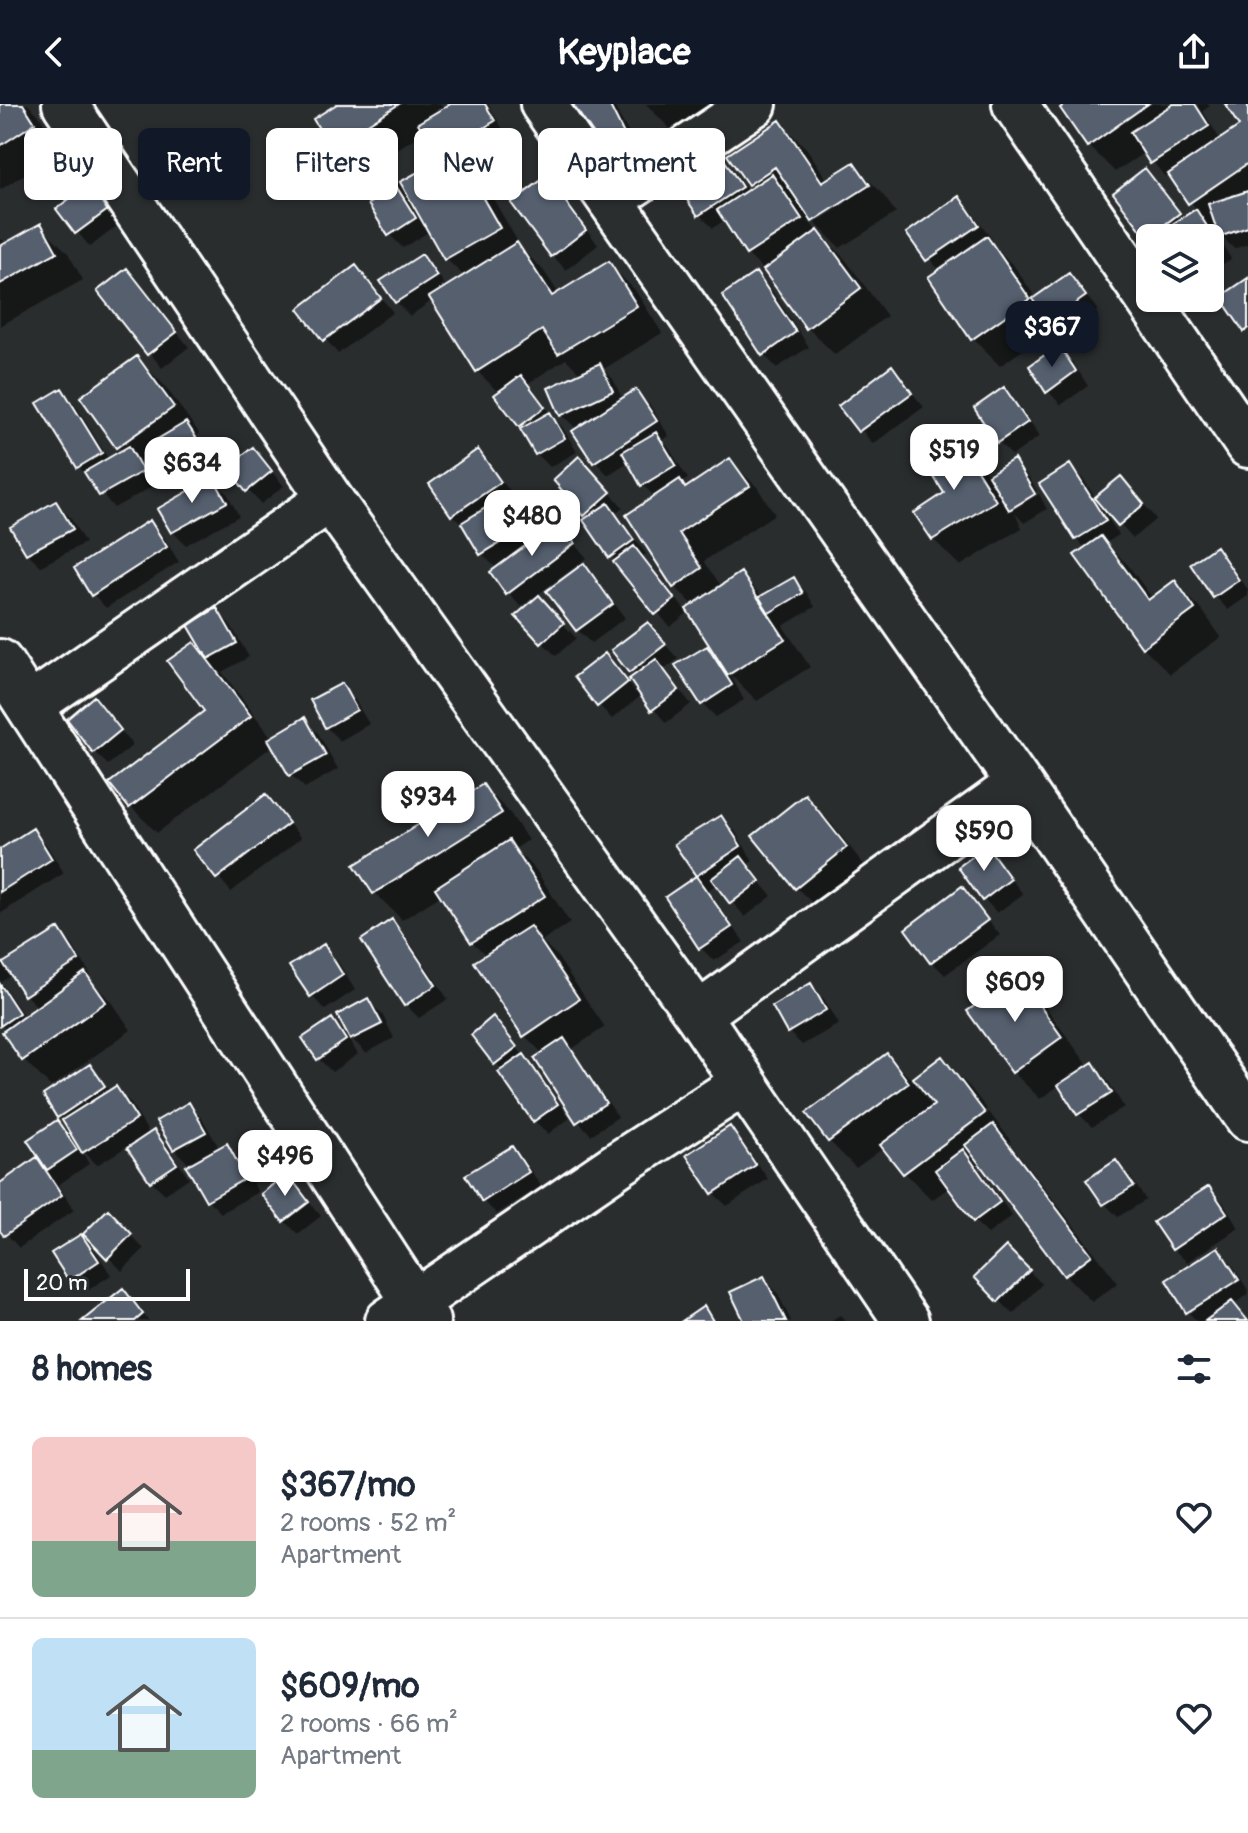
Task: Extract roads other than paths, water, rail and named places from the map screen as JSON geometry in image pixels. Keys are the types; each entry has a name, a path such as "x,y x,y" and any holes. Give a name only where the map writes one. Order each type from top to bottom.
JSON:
{"street":[{"path":"65,104 330,499 698,1015 906,1321"},
{"path":"543,104 560,128"},
{"path":"718,128 754,104"},
{"path":"1015,104 1248,445"},
{"path":"610,200 1244,1105"},
{"path":"30,706 330,499"},
{"path":"0,662 410,1315 744,1083"},
{"path":"698,1015 1019,784"}]}
